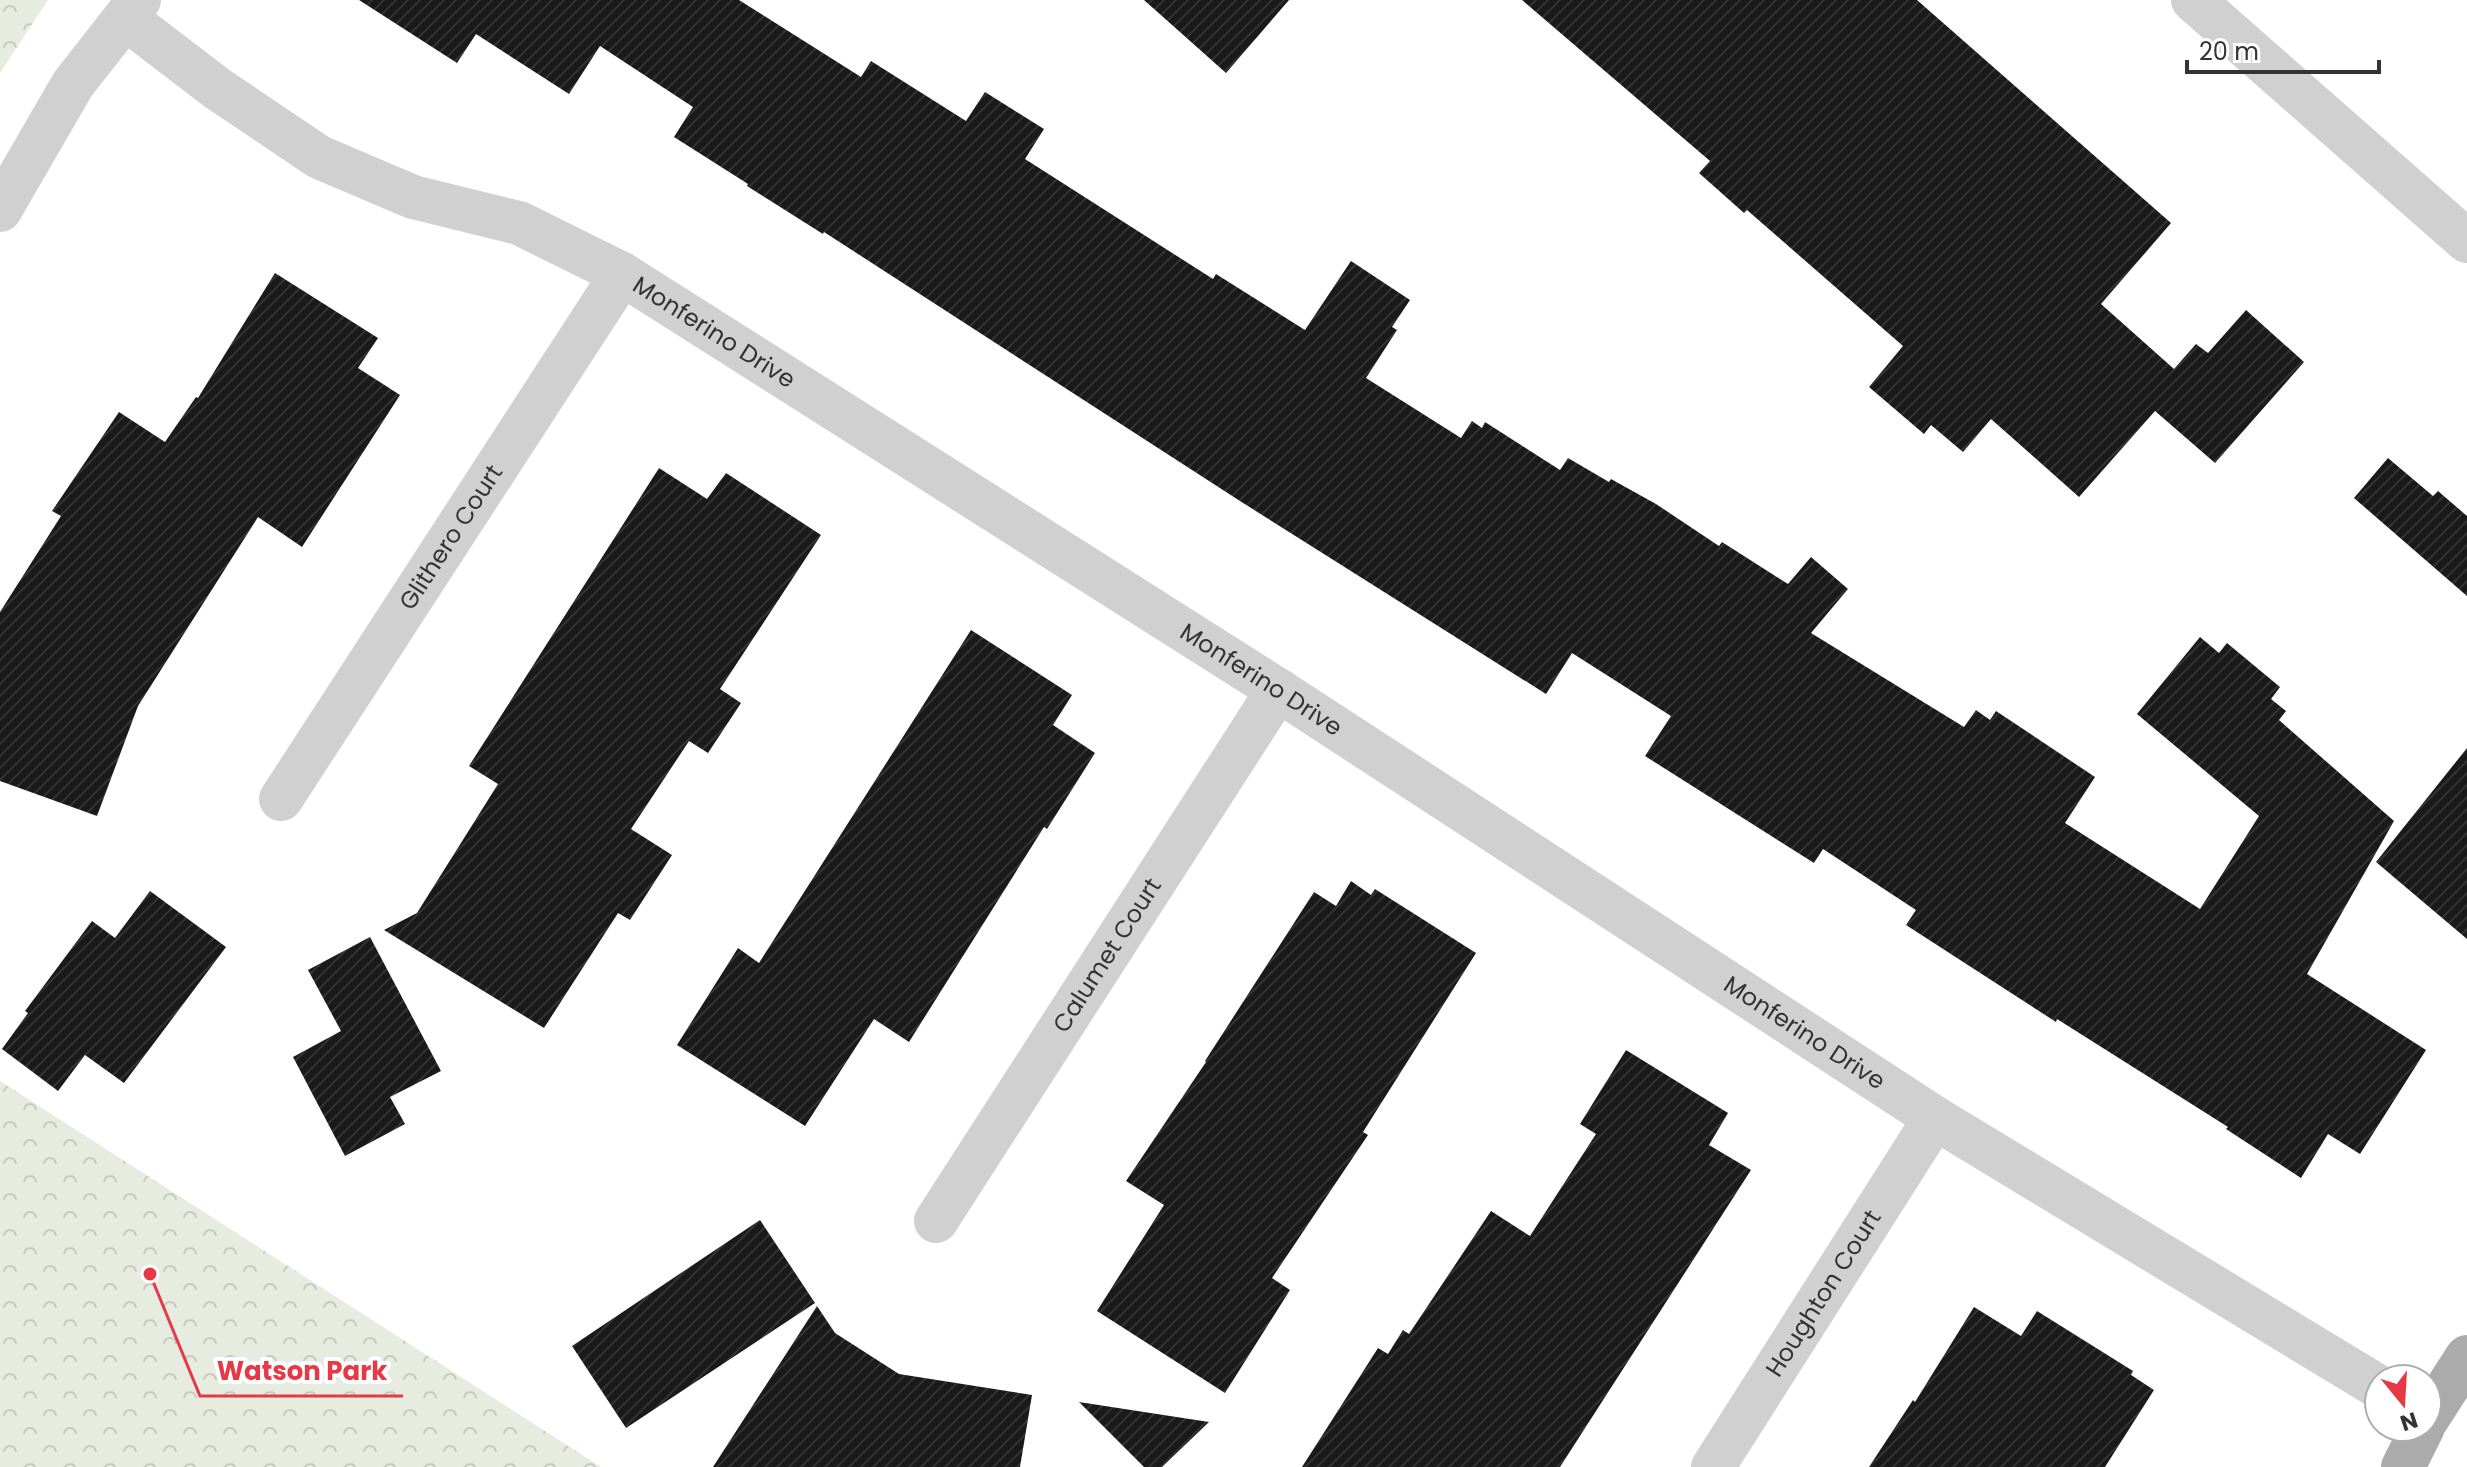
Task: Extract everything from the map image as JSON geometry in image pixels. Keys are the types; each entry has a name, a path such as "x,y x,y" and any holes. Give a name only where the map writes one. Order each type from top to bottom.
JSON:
{"main road":[{"path":"2443,1393 2467,1357"},
{"path":"2403,1467 2414,1443"}],"street":[{"path":"2193,0 2467,241"},
{"path":"0,210 73,84 132,9"},
{"name":"Monferino Drive","path":"132,9 218,89 319,157 413,197 519,223 622,274 1278,690 1935,1118 2363,1377"},
{"name":"Glithero Court","path":"281,799 622,274"},
{"name":"Calumet Court","path":"936,1221 1278,690"},
{"name":"Houghton Court","path":"1713,1467 1935,1118"}],"green space":[{"path":"0,0 48,0 0,73"},
{"path":"0,1081 601,1467 0,1467"}],"building":[{"path":"359,0 739,0 861,77 871,61 966,121 985,92 1044,129 1025,159 1213,279 1216,274 1305,330 1351,261 1410,300 1392,327 1397,330 1366,378 1461,438 1472,421 1482,428 1485,422 1560,470 1568,458 1656,504 1719,546 1722,542 1788,584 1811,557 1848,589 1811,633 1964,727 1976,710 1990,720 1996,711 2095,777 2065,823 2200,909 2259,816 2137,714 2200,637 2219,653 2227,643 2280,687 2271,699 2286,711 2279,720 2394,821 2307,974 2426,1050 2360,1154 2328,1134 2301,1178 2226,1129 2228,1127 2057,1019 2056,1022 1906,925 1916,910 1823,849 1814,863 1645,756 1671,716 1572,653 1546,694 674,137 693,107 600,46 569,94 476,34 457,63"},
{"path":"1144,0 1289,0 1226,73"},
{"path":"1522,0 1917,0 2171,223 2101,304 2174,369 2196,344 2208,353 2246,310 2304,362 2215,463 2155,411 2079,497 1991,419 1963,452 1931,425 1924,434 1869,387 1903,346 1747,210 1744,213 1699,173 1710,161"},
{"path":"275,273 378,338 358,368 400,395 302,547 258,517 138,706 97,816 0,781 0,612 61,516 52,511 119,412 165,442 198,398"},
{"path":"2388,458 2433,496 2438,491 2467,516 2467,596 2354,498"},
{"path":"659,468 707,499 726,473 821,535 720,689 741,703 708,753 689,741 631,829 672,855 630,920 618,913 544,1028 384,930 417,913 498,784 469,766"},
{"path":"971,630 1072,695 1053,725 1095,753 1047,829 1044,827 909,1042 874,1019 805,1126 677,1045 738,948 759,963"},
{"path":"2467,748 2467,939 2376,862"},
{"path":"1351,881 1371,895 1375,889 1476,953 1363,1132 1368,1135 1272,1278 1290,1290 1225,1393 1097,1311 1164,1205 1126,1181 1314,892 1336,906"},
{"path":"150,891 226,947 124,1083 85,1055 58,1091 2,1049 28,1013 25,1011 92,921 115,938"},
{"path":"370,937 441,1071 390,1097 405,1124 345,1156 293,1057 341,1031 308,970"},
{"path":"1626,1050 1728,1113 1709,1145 1751,1170 1560,1467 1302,1467 1378,1348 1388,1354 1403,1330 1409,1334 1491,1211 1530,1236 1596,1134 1580,1124"},
{"path":"760,1220 815,1303 626,1428 572,1346"},
{"path":"817,1306 835,1333 899,1374 1032,1395 1020,1467 713,1467"},
{"path":"1974,1307 2021,1336 2037,1311 2133,1371 2131,1375 2154,1390 2105,1467 1869,1467 1913,1400 1915,1402"},
{"path":"1079,1402 1209,1422 1162,1467 1144,1467"}],"place":[{"name":"Watson Park","path":"150,1274"}]}
